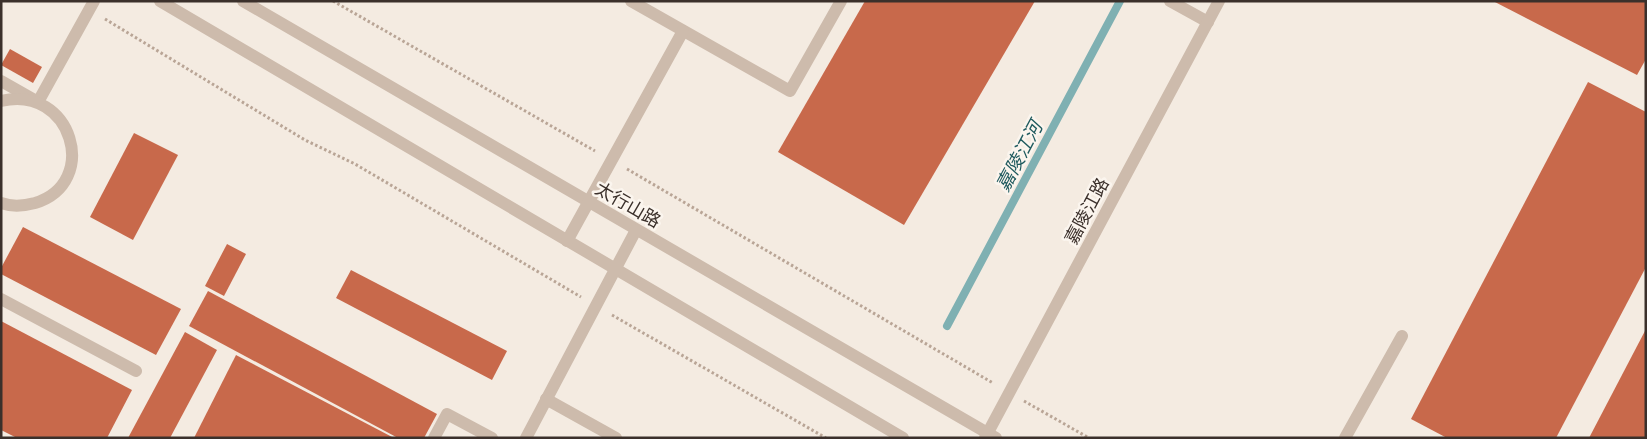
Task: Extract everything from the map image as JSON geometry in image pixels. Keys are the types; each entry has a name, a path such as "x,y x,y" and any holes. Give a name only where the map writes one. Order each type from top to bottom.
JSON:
{"street":[{"path":"160,1 903,438"},
{"name":"太行山路","path":"243,1 990,436"},
{"path":"631,1 790,91 841,1"},
{"path":"1170,1 1208,22"},
{"name":"嘉陵江路","path":"990,436 1010,392 1219,1"},
{"path":"38,102 91,6"},
{"path":"567,240 684,31"},
{"path":"1,81 53,111 65,125 71,141 72,159 67,176 56,190 42,201 25,206 1,203"},
{"path":"1,101 20,98 38,102"},
{"path":"526,438 614,268 636,230"},
{"path":"1,299 136,371"},
{"path":"1345,438 1402,336"},
{"path":"546,399 616,438"},
{"path":"434,438 447,414 492,438"}],"path":[{"path":"334,1 1089,438"},
{"path":"91,6 297,135 355,164 826,438"}],"building":[{"path":"865,1 1035,1 904,225 778,152"},
{"path":"1493,1 1646,1 1646,59 1637,75"},
{"path":"10,49 42,67 33,83 1,65"},
{"path":"1588,82 1646,112 1646,267 1556,438 1447,438 1411,419"},
{"path":"134,133 178,155 133,240 90,217"},
{"path":"23,227 181,309 156,355 1,274 1,268"},
{"path":"227,244 246,254 224,296 205,286"},
{"path":"351,270 507,351 492,380 336,298"},
{"path":"208,291 437,414 424,438 398,438 189,326"},
{"path":"1,321 132,390 107,438 17,438 1,430"},
{"path":"1646,329 1646,438 1589,438"},
{"path":"185,332 217,350 170,438 128,438"},
{"path":"236,355 394,438 194,438"}],"waterway":[{"name":"嘉陵江河","path":"947,326 1120,1"}]}
